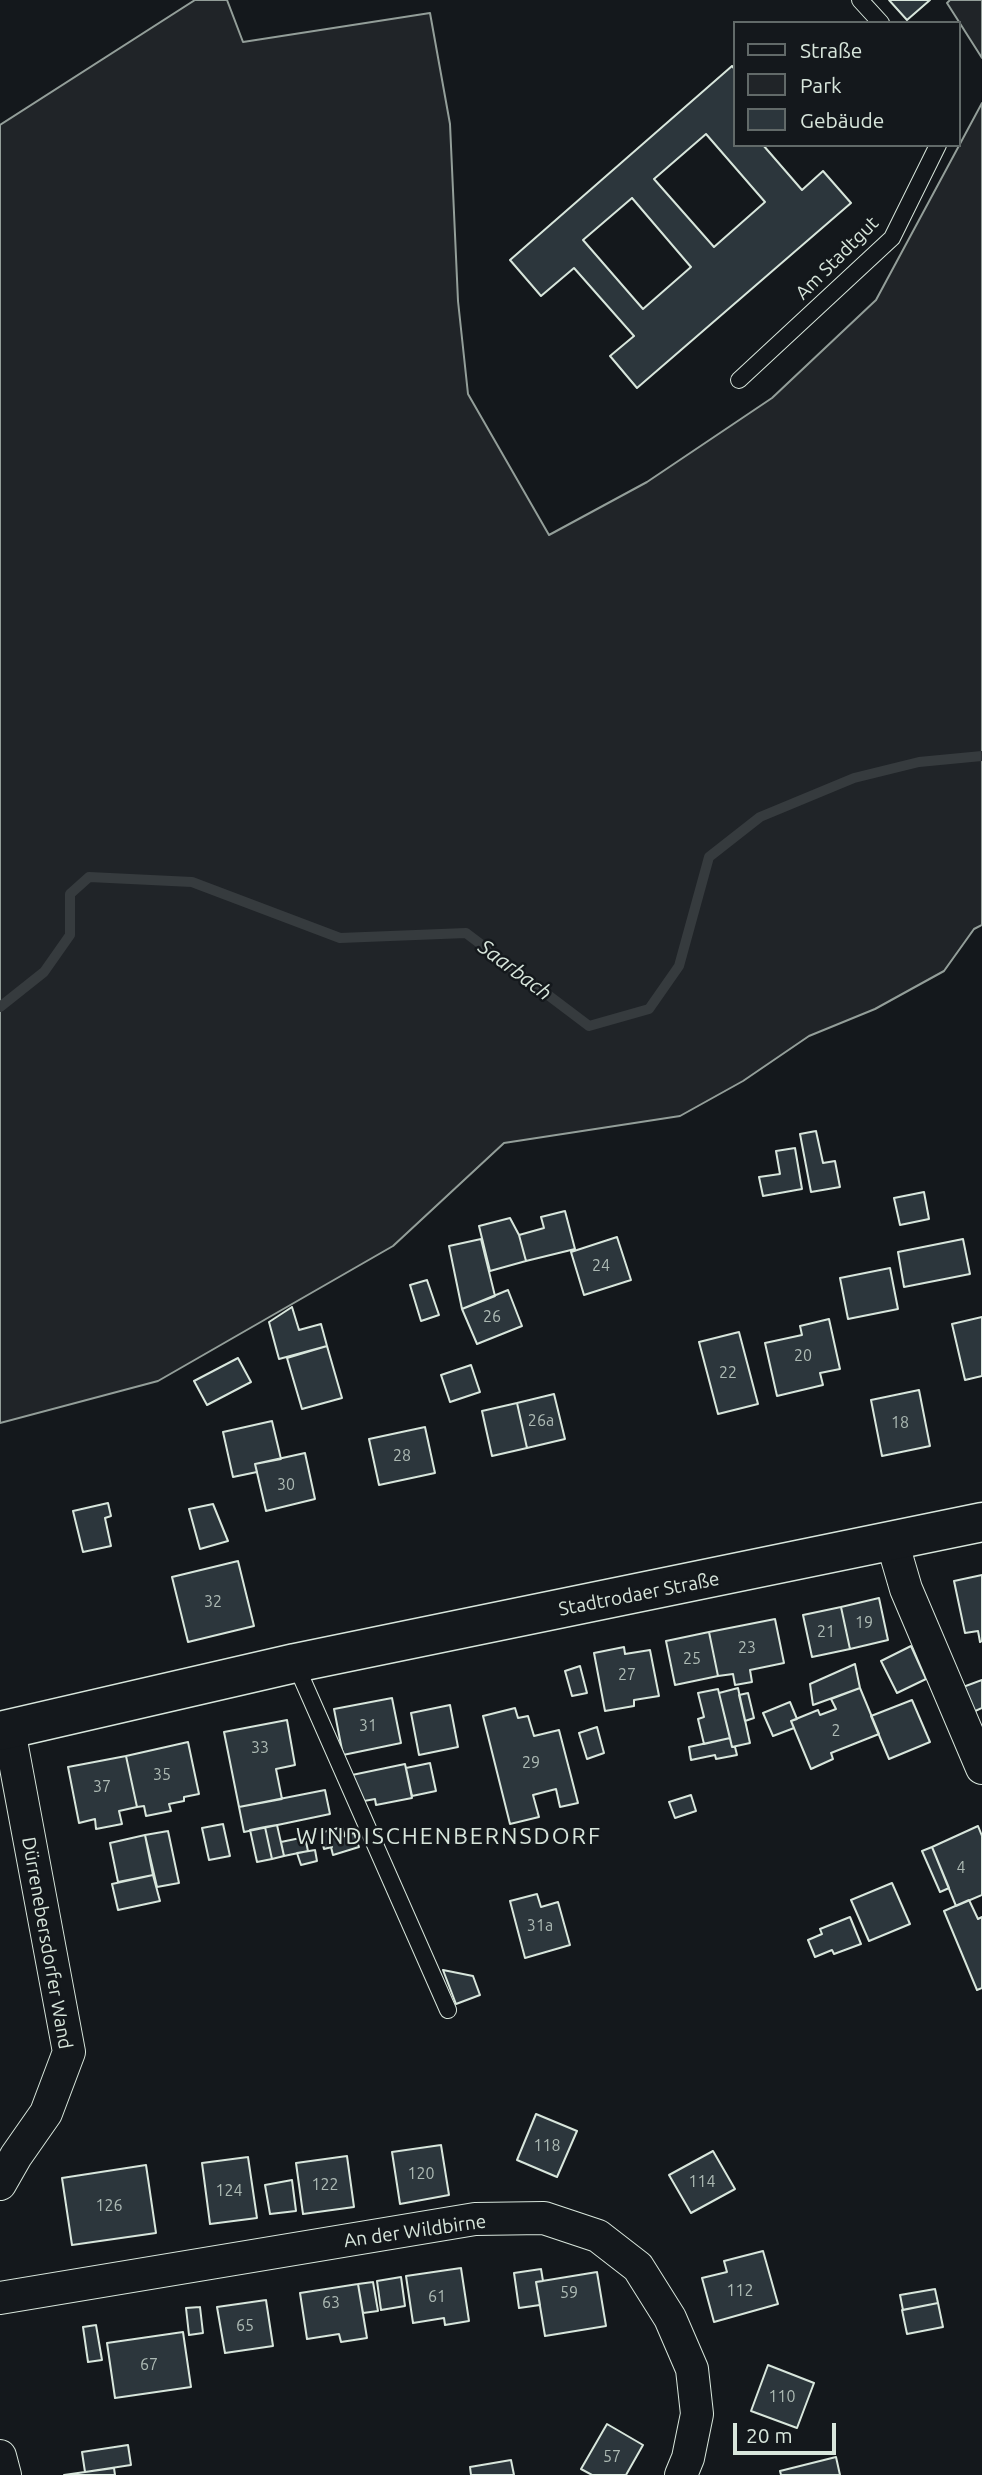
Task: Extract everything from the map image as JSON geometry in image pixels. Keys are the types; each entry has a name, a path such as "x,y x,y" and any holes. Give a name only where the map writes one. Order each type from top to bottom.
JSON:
{"main road":[{"name":"Stadtrodaer Straße","path":"4,1730 295,1663 982,1522"}],"street":[{"path":"892,1541 906,1589 982,1769"},
{"name":"Dürrenebersdorfer Wand","path":"0,2184 8,2153 46,2113 69,2052 4,1730"},
{"name":"An der Wildbirne","path":"0,2298 475,2220 544,2218 598,2236 638,2267 670,2318 692,2369 697,2414 688,2458 681,2475"},
{"path":"0,2456 5,2475"}],"lane":[{"path":"860,0 879,21"},
{"name":"Am Stadtgut","path":"739,380 891,238 937,147"},
{"path":"295,1663 448,2010"}],"green space":[{"path":"195,0 227,0 243,42 430,13 450,124 458,301 468,394 549,535 647,482 772,398 876,300 958,147 961,147 961,142 982,103 982,925 974,929 944,971 875,1009 809,1036 743,1081 680,1116 504,1143 393,1246 158,1381 0,1423 0,125"},
{"path":"950,0 982,0 982,58 961,21 947,3"}],"building":[{"path":"889,0 930,0 907,20"},
{"path":"732,66 734,147 765,147 802,190 823,171 851,203 637,388 610,356 634,336 574,268 541,296 510,260","holes":["706,134 765,202 714,247 654,179","632,198 691,267 643,309 583,240"]},
{"path":"816,1131 823,1163 835,1161 840,1187 811,1192 800,1134"},
{"path":"795,1148 802,1189 763,1196 759,1177 780,1174 776,1151"},
{"path":"924,1192 929,1219 900,1225 894,1198"},
{"path":"565,1211 575,1249 526,1261 519,1235 544,1228 541,1217"},
{"path":"510,1218 519,1235 526,1261 490,1271 479,1226"},
{"path":"617,1237 631,1280 584,1295 571,1252"},
{"path":"481,1239 495,1296 462,1309 449,1246"},
{"path":"963,1239 970,1274 904,1287 898,1252"},
{"path":"890,1268 898,1309 848,1319 840,1278"},
{"path":"427,1280 439,1315 421,1321 410,1285"},
{"path":"508,1290 522,1326 477,1344 462,1309"},
{"path":"292,1307 299,1330 321,1324 327,1346 279,1359 269,1322"},
{"path":"982,1317 982,1376 965,1380 952,1324"},
{"path":"829,1319 840,1369 820,1373 823,1385 777,1396 765,1343 802,1335 800,1326"},
{"path":"739,1332 758,1404 718,1414 699,1342"},
{"path":"327,1346 342,1398 302,1409 287,1358"},
{"path":"238,1358 251,1382 207,1405 194,1381"},
{"path":"471,1365 480,1392 450,1402 441,1375"},
{"path":"919,1390 930,1446 882,1456 871,1400"},
{"path":"554,1394 565,1439 527,1448 517,1403"},
{"path":"517,1403 527,1448 492,1456 482,1411"},
{"path":"272,1421 281,1459 255,1464 257,1472 233,1477 223,1432"},
{"path":"425,1427 435,1473 379,1485 369,1439"},
{"path":"305,1453 315,1499 266,1511 255,1464"},
{"path":"108,1503 111,1516 105,1518 111,1546 83,1552 73,1511"},
{"path":"213,1504 228,1541 200,1549 189,1509"},
{"path":"238,1561 254,1626 188,1642 172,1577"},
{"path":"982,1575 980,1642 978,1631 965,1633 954,1581"},
{"path":"879,1598 888,1640 850,1649 841,1607"},
{"path":"841,1607 850,1649 812,1657 803,1615"},
{"path":"775,1619 784,1663 750,1670 752,1682 735,1685 733,1674 718,1676 709,1632"},
{"path":"709,1632 718,1676 675,1685 666,1641"},
{"path":"911,1646 926,1679 897,1693 881,1661"},
{"path":"624,1647 625,1654 650,1650 659,1696 634,1700 634,1706 605,1711 594,1653"},
{"path":"855,1664 860,1688 813,1705 810,1684"},
{"path":"580,1666 587,1693 572,1696 565,1671"},
{"path":"982,1680 982,1708 973,1712 963,1687"},
{"path":"738,1688 750,1743 732,1747 719,1693"},
{"path":"860,1688 879,1734 831,1753 833,1759 811,1769 791,1721 818,1710 820,1715 836,1709 831,1699"},
{"path":"718,1689 730,1738 704,1744 698,1719 704,1717 698,1693"},
{"path":"748,1693 754,1718 745,1721 739,1695"},
{"path":"392,1698 401,1743 343,1755 334,1709"},
{"path":"912,1700 930,1742 889,1759 871,1716"},
{"path":"790,1702 797,1719 791,1721 794,1728 773,1736 763,1713"},
{"path":"450,1705 458,1747 419,1755 411,1713"},
{"path":"515,1708 518,1718 528,1716 534,1736 559,1730 578,1803 560,1807 556,1789 533,1795 539,1817 510,1824 483,1716"},
{"path":"287,1720 295,1765 276,1769 282,1799 239,1807 224,1732"},
{"path":"597,1727 604,1753 587,1759 579,1733"},
{"path":"730,1738 737,1755 716,1759 715,1755 691,1760 689,1747"},
{"path":"188,1742 199,1794 169,1804 171,1811 146,1816 144,1806 137,1807 126,1756"},
{"path":"126,1756 137,1807 119,1811 122,1824 96,1829 95,1819 79,1823 68,1767"},
{"path":"430,1763 436,1791 412,1796 406,1768"},
{"path":"405,1764 412,1798 376,1805 375,1799 364,1801 352,1775"},
{"path":"325,1790 330,1814 244,1832 239,1807"},
{"path":"691,1795 696,1811 675,1818 669,1802"},
{"path":"223,1824 230,1856 209,1860 202,1828"},
{"path":"277,1825 284,1856 272,1859 265,1827"},
{"path":"978,1826 982,1836 982,1895 956,1906 932,1847"},
{"path":"265,1827 272,1859 257,1862 250,1830"},
{"path":"342,1827 345,1836 329,1839 332,1847 324,1849 320,1833"},
{"path":"168,1831 179,1883 157,1887 145,1835"},
{"path":"354,1833 359,1847 333,1855 329,1839"},
{"path":"145,1835 153,1875 118,1882 110,1843"},
{"path":"305,1837 308,1851 284,1856 281,1842"},
{"path":"932,1847 949,1888 940,1892 922,1851"},
{"path":"315,1850 317,1861 301,1865 297,1853"},
{"path":"153,1875 160,1901 118,1910 112,1884"},
{"path":"892,1883 910,1924 869,1941 851,1900"},
{"path":"537,1894 541,1907 558,1902 570,1945 525,1958 510,1901"},
{"path":"969,1900 978,1919 982,1917 982,1988 977,1990 944,1911"},
{"path":"850,1917 861,1944 834,1954 832,1950 815,1957 808,1940 822,1934 820,1929"},
{"path":"443,1970 473,1976 480,1995 456,2004"},
{"path":"536,2114 577,2131 557,2177 517,2160"},
{"path":"441,2145 449,2195 400,2204 392,2152"},
{"path":"713,2151 735,2189 691,2213 669,2175"},
{"path":"347,2156 354,2207 303,2214 296,2163"},
{"path":"248,2157 257,2218 210,2224 202,2163"},
{"path":"146,2165 156,2233 72,2245 62,2178"},
{"path":"292,2180 296,2211 270,2214 265,2185"},
{"path":"763,2251 778,2304 714,2322 702,2278 727,2272 724,2261"},
{"path":"461,2268 469,2321 445,2325 444,2318 413,2323 406,2276"},
{"path":"541,2269 543,2281 536,2282 540,2305 519,2308 514,2273"},
{"path":"597,2272 606,2326 545,2336 536,2282"},
{"path":"401,2277 405,2306 381,2310 377,2281"},
{"path":"373,2282 378,2311 363,2313 358,2284"},
{"path":"358,2284 367,2338 341,2342 339,2334 307,2339 300,2293"},
{"path":"935,2289 938,2303 903,2310 900,2295"},
{"path":"266,2300 273,2346 225,2353 217,2307"},
{"path":"938,2303 943,2327 907,2334 902,2310"},
{"path":"200,2307 203,2333 189,2335 186,2308"},
{"path":"96,2325 102,2360 88,2362 83,2327"},
{"path":"183,2332 191,2387 115,2398 107,2343"},
{"path":"768,2365 814,2383 797,2428 751,2411"},
{"path":"607,2424 643,2445 626,2475 592,2475 581,2469"},
{"path":"128,2445 131,2465 85,2472 82,2452"},
{"path":"836,2457 840,2475 781,2475 780,2471"},
{"path":"511,2460 514,2475 471,2475 470,2467"},
{"path":"114,2468 115,2475 64,2475 85,2472"}],"waterway":[{"name":"Saarbach","path":"0,1007 44,972 70,935 70,894 89,877 192,882 340,938 466,933 589,1026 649,1009 679,966 709,857 760,817 854,778 919,762 982,756"}],"district":[{"name":"WINDISCHENBERNSDORF","path":"449,1836"}]}
